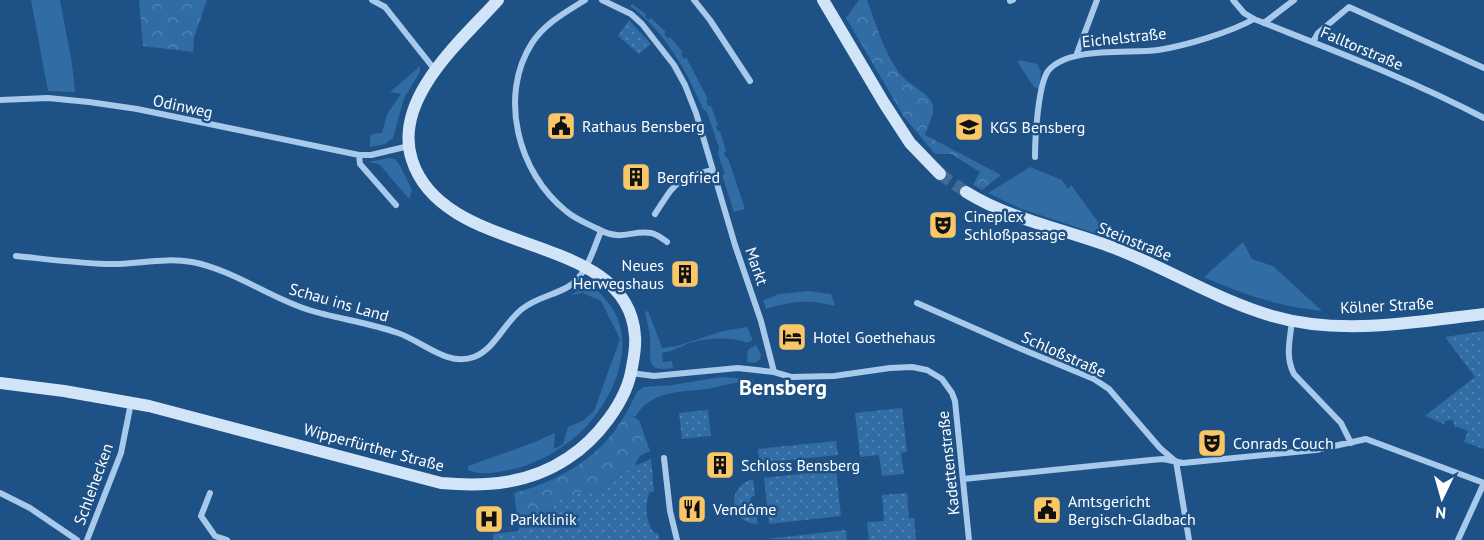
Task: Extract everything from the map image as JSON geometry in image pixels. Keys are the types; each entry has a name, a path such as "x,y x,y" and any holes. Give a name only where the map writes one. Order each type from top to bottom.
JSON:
{"main road":[{"path":"409,146 408,133 412,111 420,91 498,0"},
{"path":"823,0 910,143 940,174"},
{"name":"Wipperfürther Straße","path":"0,383 131,402 441,483 493,484 517,481 552,468 586,445 610,416 631,373 635,336 630,312 615,290 586,267 478,225 442,204 421,180 411,159 409,146"},
{"name":"Steinstraße","path":"966,192 1006,214 1115,248 1251,309 1292,321"},
{"name":"Kölner Straße","path":"1292,321 1355,326 1484,314"}],"street":[{"path":"372,0 385,7 436,70"},
{"path":"585,0 555,19 532,42 517,75 515,96 518,131 525,156 533,172 567,212 601,231 620,237 653,233 667,242"},
{"name":"Markt","path":"602,0 631,14 654,38 674,65 685,85 696,113 761,321 774,372"},
{"path":"693,0 710,20 750,81"},
{"path":"1076,56 1097,0"},
{"name":"Falltorstraße","path":"1233,0 1244,13 1254,19 1446,98 1484,118"},
{"path":"1264,23 1294,0"},
{"path":"1313,42 1318,33 1349,7 1484,68"},
{"name":"Eichelstraße","path":"1035,157 1035,126 1047,72 1056,65 1076,56 1160,50 1229,31 1254,19"},
{"name":"Odinweg","path":"0,100 48,98 137,109 359,155 371,155 409,146"},
{"path":"359,155 360,164 396,205"},
{"path":"655,214 676,183 690,176 712,170"},
{"path":"586,267 601,231"},
{"name":"Schau ins Land","path":"16,256 108,264 172,260 192,262 224,273 277,298 307,309 400,333 440,354 462,359 483,352 520,311 544,296 568,287 577,280 586,267"},
{"name":"Schloßstraße","path":"917,303 1094,379 1115,395 1161,448 1176,461"},
{"path":"1292,321 1288,357 1290,366 1294,374 1341,423 1351,443"},
{"name":"Kadettenstraße","path":"631,373 654,376 738,368 774,372 791,377 834,376 912,367 934,373 948,387 955,401 969,540"},
{"name":"Schlehecken","path":"87,540 121,453 131,402"},
{"path":"963,479 1151,460 1183,463 1316,450 1366,439 1484,483 1458,540"},
{"path":"664,458 669,511 677,540"},
{"path":"1176,461 1189,540"},
{"name":"Schlehecken","path":"0,492 30,508 77,540"},
{"path":"210,493 201,516 215,536 227,540"}],"green space":[{"path":"31,0 60,0 75,92 48,91"},
{"path":"139,0 207,0 194,38 193,52 143,46"},
{"path":"859,0 867,0 885,47 899,73 926,95 933,104 933,114 925,134 1001,175 982,190 973,185 980,172 951,154 935,154 904,117 846,18"},
{"path":"632,4 666,32 664,34 670,37 683,52 681,54 684,59 686,57 708,99 706,101 708,106 711,106 726,151 724,152 745,209 734,212 722,175 725,174 718,154 719,148 707,112 703,109 682,66 664,39 630,6"},
{"path":"629,20 651,44 639,54 618,36"},
{"path":"1019,60 1037,64 1041,71 1039,89 1034,87 1018,63"},
{"path":"420,66 420,72 404,98 393,138 385,144 370,147 370,137 373,134 382,133 387,114 401,94 390,92"},
{"path":"395,159 399,164 412,190 409,199 379,164 368,162"},
{"path":"1030,167 1062,180 1068,189 1071,185 1101,226 1118,241 1019,208 988,193"},
{"path":"1243,242 1252,259 1273,266 1322,311 1262,299 1204,277"},
{"path":"584,287 595,290 607,301 618,319 622,336 622,354 618,371 603,405 581,432 564,446 545,457 525,466 504,471 481,473 468,470 468,466 555,433 554,449 563,444 568,427 584,420 594,411 620,339 601,301 583,293 571,295"},
{"path":"808,291 831,294 835,306 817,302 800,302 766,309 763,300 780,294"},
{"path":"648,311 662,348 677,346 723,331 747,327 753,340 747,343 719,338 689,343 662,353 663,362 672,361 673,368 654,367 650,360 650,334 645,312"},
{"path":"1484,331 1484,449 1464,442 1468,431 1455,428 1453,420 1445,421 1444,424 1425,416 1475,377 1445,337"},
{"path":"756,345 761,355 760,359 756,363 747,362 748,350"},
{"path":"721,377 753,379 753,381 672,393 652,400 635,417 626,413 637,392 643,387"},
{"path":"902,408 907,452 901,453 904,474 882,476 879,455 860,457 855,413"},
{"path":"708,410 711,436 682,439 679,413"},
{"path":"626,413 639,420 650,451 640,456 634,466 598,490 581,492 535,514 519,531 514,493 548,481 579,465 605,442"},
{"path":"836,441 838,455 759,463 758,449"},
{"path":"651,459 654,492 650,492 648,497 647,513 651,529 654,533 658,533 659,540 493,540 493,534 519,531 535,514 559,499 581,492 598,490 634,466"},
{"path":"836,470 841,516 769,524 764,478"},
{"path":"753,479 755,495 751,498 750,503 756,509 758,524 741,518 734,504 738,489"},
{"path":"907,493 909,518 914,518 916,540 869,540 867,522 884,521 882,495"},
{"path":"846,530 847,540 767,539"}],"tunnel":[{"path":"940,174 966,192"}],"place":[{"name":"Rathaus Bensberg","path":"561,126"},
{"name":"KGS Bensberg","path":"969,127"},
{"name":"Bergfried","path":"636,177"},
{"name":"Cineplex Schloßpassage","path":"943,225"},
{"name":"Neues Herwegshaus","path":"685,274"},
{"name":"Hotel Goethehaus","path":"792,337"},
{"name":"Conrads Couch","path":"1212,443"},
{"name":"Schloss Bensberg","path":"720,465"},
{"name":"Vendôme","path":"692,509"},
{"name":"Amtsgericht Bergisch-Gladbach","path":"1047,510"},
{"name":"Parkklinik","path":"489,519"}],"district":[{"name":"Bensberg","path":"783,387"}]}
